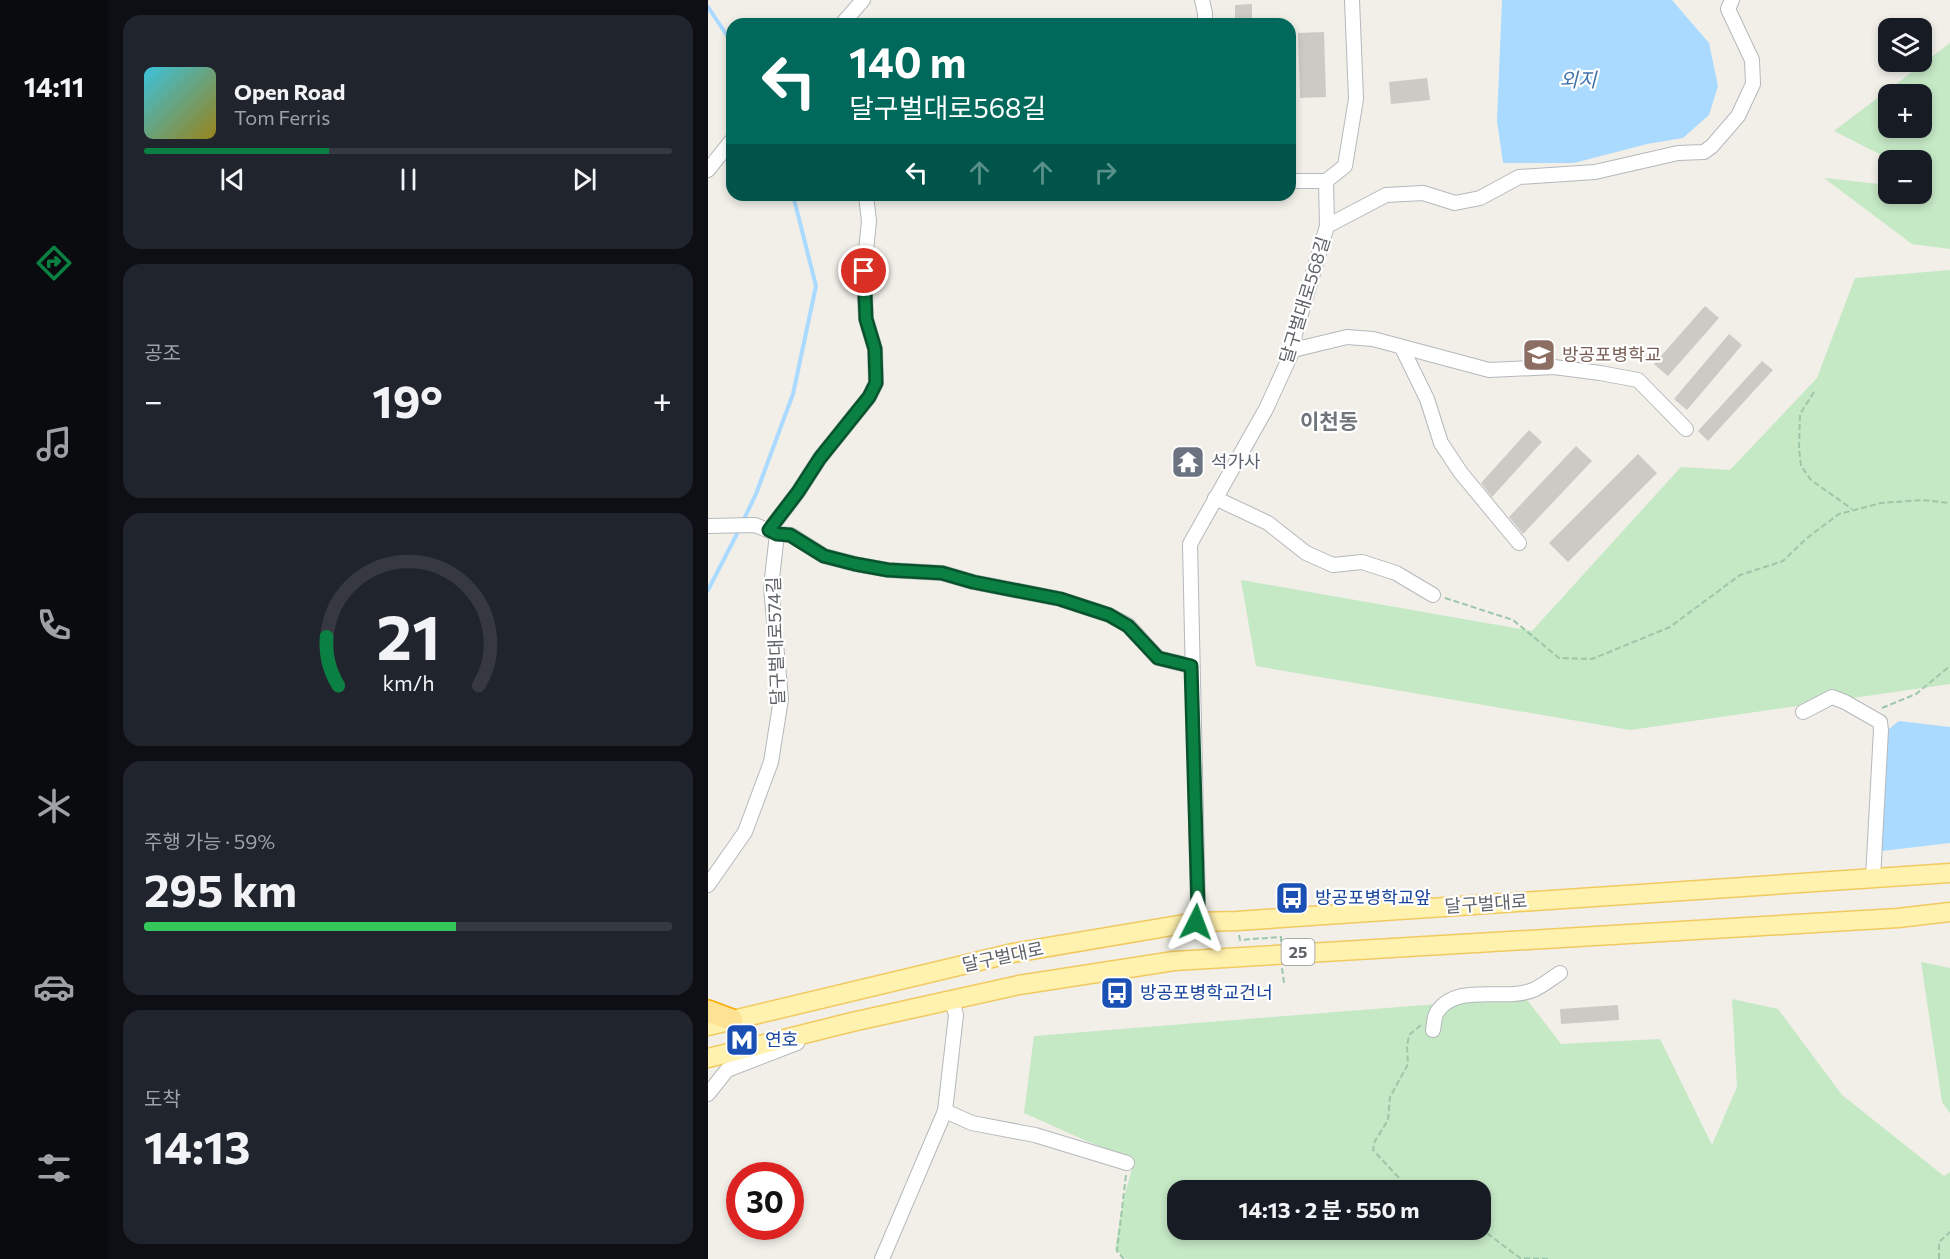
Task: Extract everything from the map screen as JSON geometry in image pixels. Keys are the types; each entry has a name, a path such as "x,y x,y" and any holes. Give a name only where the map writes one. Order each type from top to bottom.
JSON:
{"highway":[{"path":"708,1011 732,1020"}],"main road":[{"name":"달구벌대로","path":"708,1026 1013,953 1196,922 1249,921 1950,873"},
{"name":"달구벌대로","path":"708,1058 852,1022 1019,985 1174,961 1898,918 1950,912"}],"street":[{"path":"849,18 863,0"},
{"path":"1202,0 1204,18"},
{"path":"1296,181 1326,181 1345,166 1356,99 1352,0"},
{"name":"달구벌대로568길","path":"1196,922 1198,907 1190,544 1266,409 1293,350 1295,334 1327,226 1386,195 1423,193 1455,203 1480,198 1519,177 1595,172 1678,153 1704,152 1738,116 1753,84 1752,60 1728,9 1732,0"},
{"path":"708,170 726,148"},
{"path":"1326,181 1327,226"},
{"path":"773,532 820,458 869,397 876,383 875,349 866,319 864,271 869,221 867,201"},
{"path":"1293,350 1347,337 1373,339 1489,370 1554,367 1638,380 1686,429"},
{"path":"1402,348 1427,399 1441,443 1461,473 1519,543"},
{"path":"1215,498 1268,523 1306,553 1333,566 1362,562 1396,573 1433,595"},
{"path":"711,526 755,525 790,535 824,556 855,564 888,570 942,573 973,582 1060,599 1109,615 1128,626 1158,658 1191,666"},
{"name":"달구벌대로574길","path":"708,885 745,832 771,762 781,699 771,587 773,532"},
{"path":"1803,712 1832,697 1880,722 1878,878"},
{"path":"1433,1030 1436,1013 1451,998 1471,995 1511,995 1534,990 1560,973"},
{"path":"882,1259 945,1111 956,1016 952,1000"},
{"path":"708,1094 728,1070 852,1022"},
{"path":"945,1111 972,1123 1035,1135 1127,1163"}],"path":[{"path":"1814,392 1800,414 1801,466 1811,480 1855,510"},
{"path":"1433,595 1513,620 1559,658 1592,660 1670,627 1740,575 1783,561 1807,538 1839,514 1881,503 1923,500 1950,503"},
{"path":"1880,722 1875,715 1878,711 1916,694 1950,666"},
{"path":"1401,1180 1373,1150 1388,1120 1390,1097 1408,1064 1409,1035 1436,1013"},
{"path":"1124,1259 1117,1251 1127,1163"},
{"path":"1940,1259 1939,1242 1950,1232"},
{"path":"1491,1236 1520,1258 1549,1259"}],"green space":[{"path":"1950,43 1950,249 1912,244 1824,178 1878,184 1878,204 1932,204 1932,150 1878,150 1878,153 1834,131 1878,98 1878,138 1932,138 1932,84 1896,84 1912,72 1932,72 1932,57"},
{"path":"1950,270 1950,684 1630,730 1256,666 1241,580 1532,631 1681,467 1730,470 1817,378 1855,278"},
{"path":"1921,962 1950,968 1950,1113 1942,1102"},
{"path":"1525,997 1561,1044 1660,1039 1712,1145 1737,1087 1732,999 1778,1009 1842,1095 1944,1176 1950,1172 1950,1259 1127,1259 1115,1249 1123,1201 1134,1162 1024,1113 1034,1036"}],"water":[{"name":"외지","path":"1502,0 1672,0 1709,43 1718,86 1709,115 1683,138 1647,144 1574,163 1503,163 1497,121"},
{"path":"1899,721 1950,727 1950,843 1882,851 1885,732"}],"building":[{"path":"1252,4 1252,18 1235,18 1235,5"},
{"path":"1324,32 1326,97 1300,98 1298,33"},
{"path":"1427,78 1430,100 1391,104 1389,82"},
{"path":"1705,306 1719,318 1668,376 1654,364"},
{"path":"1729,334 1742,345 1687,410 1674,399"},
{"path":"1762,361 1773,370 1708,441 1698,431"},
{"path":"1529,430 1542,442 1492,497 1481,483"},
{"path":"1576,446 1592,461 1523,534 1509,517"},
{"name":"석가사","path":"1182,447 1200,451 1195,476 1176,473"},
{"path":"1638,454 1657,473 1568,562 1549,543"},
{"path":"1618,1005 1619,1020 1561,1024 1560,1009"}],"waterway":[{"path":"708,7 726,34"},
{"path":"743,521 756,494 793,394 816,286 795,201"},
{"path":"708,590 740,528"}],"place":[{"name":"방공포병학교","path":"1539,355"},
{"name":"석가사","path":"1188,462"},
{"name":"방공포병학교앞","path":"1292,898"},
{"name":"방공포병학교건너","path":"1117,993"},
{"name":"연호","path":"742,1040"}],"district":[{"name":"이천동","path":"1329,422"}],"route":[{"path":"864,271 866,319 875,349 876,383 869,397 820,458 769,530 777,534 790,535 824,556 855,564 888,570 942,573 973,582 1060,599 1109,615 1128,626 1158,658 1191,666 1198,907 1196,922"}]}
